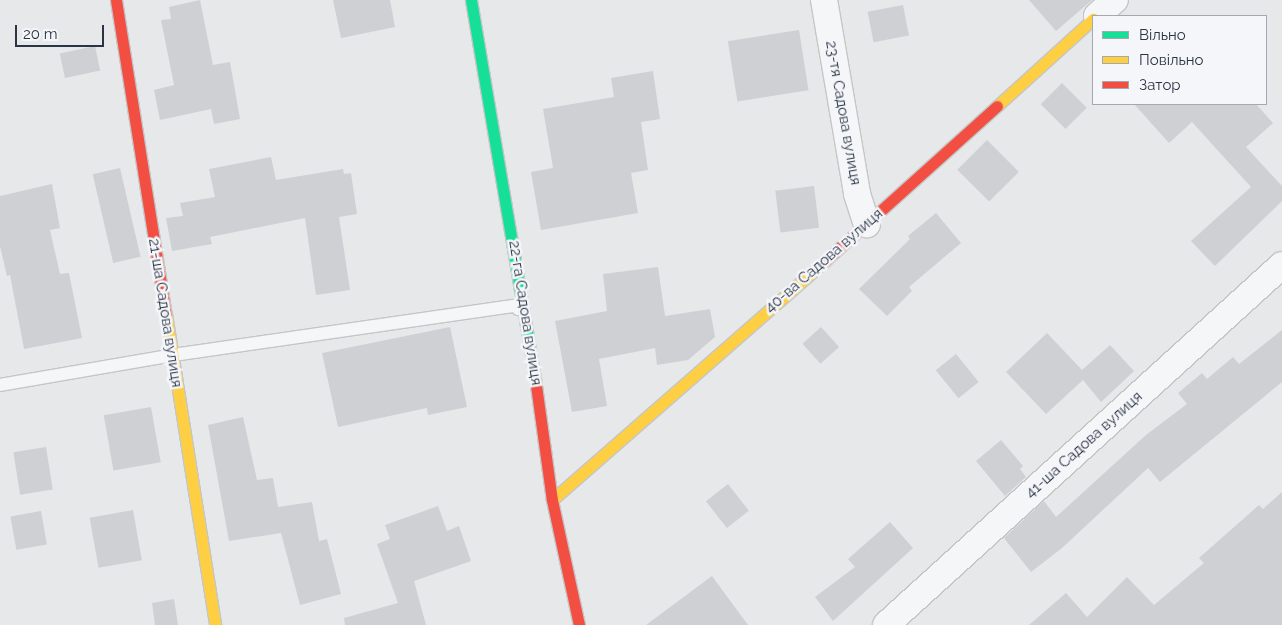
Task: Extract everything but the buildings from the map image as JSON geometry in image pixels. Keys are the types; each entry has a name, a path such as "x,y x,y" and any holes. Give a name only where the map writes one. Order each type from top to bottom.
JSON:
{"street":[{"name":"21-ша Садова вулиця","path":"116,0 215,625"},
{"name":"22-га Садова вулиця","path":"471,0 525,304 552,500 579,625"},
{"name":"23-тя Садова вулиця","path":"824,0 857,194 867,224"},
{"path":"1098,15 1115,0"},
{"name":"40-ва Садова вулиця","path":"552,500 867,224 1092,20"},
{"name":"41-ша Садова вулиця","path":"886,625 1282,265"}],"lane":[{"path":"0,386 172,356 521,305 518,309"}],"traffic: fast":[{"path":"471,0 535,378"}],"traffic: slow":[{"path":"997,106 1092,20"},
{"path":"552,500 826,260"},
{"path":"166,314 215,625"}],"traffic: jam":[{"path":"116,0 166,314"},
{"path":"826,260 997,106"},
{"path":"535,378 552,500 579,625"}]}
